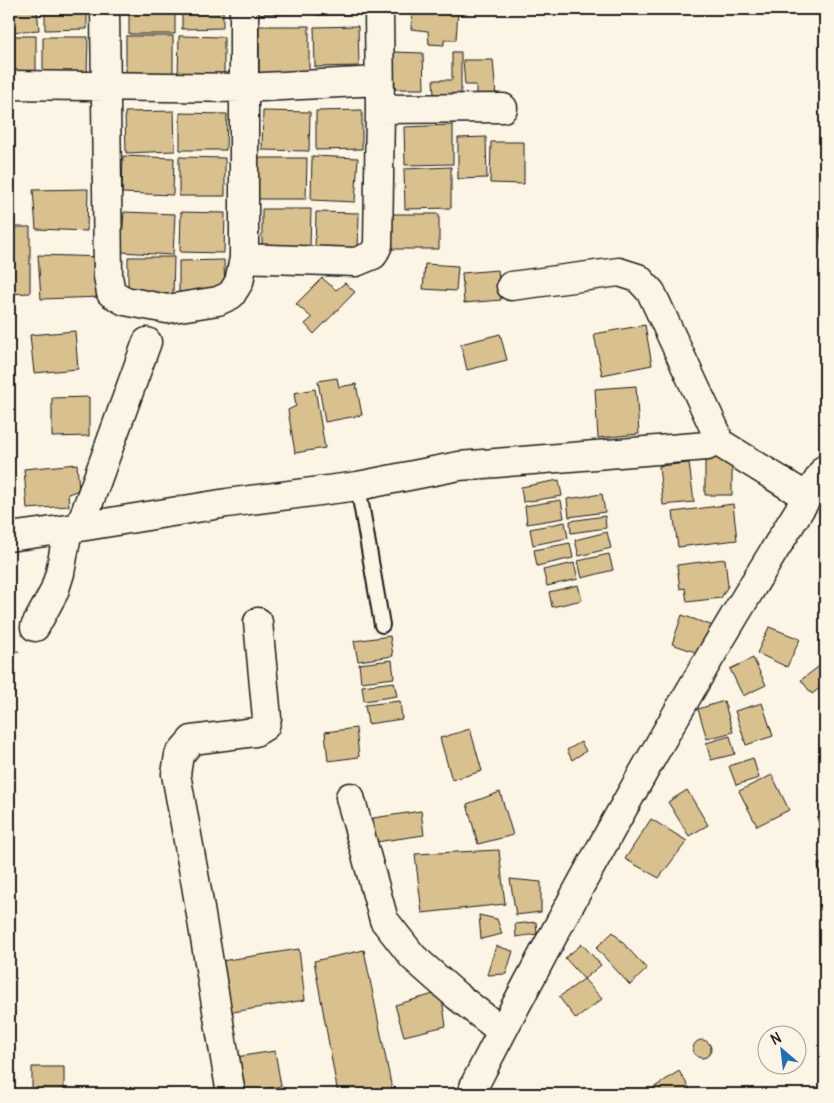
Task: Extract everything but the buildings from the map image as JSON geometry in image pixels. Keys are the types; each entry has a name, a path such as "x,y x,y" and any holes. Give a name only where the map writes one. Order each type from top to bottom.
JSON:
{"street":[{"path":"105,9 108,276 111,292 124,301 167,309 218,301 231,296 239,282 244,258 244,9"},
{"path":"244,258 356,262 373,255 378,245 379,9"},
{"path":"9,84 244,88 379,82"},
{"path":"380,109 503,108"},
{"path":"9,537 227,503 358,486 459,466 707,446 715,440 716,432 651,292 638,278 619,272 512,286"},
{"path":"35,627 54,592 74,528 148,342"},
{"path":"715,440 807,497"},
{"path":"472,1094 475,1084 523,991 622,809 740,604 825,469"},
{"path":"231,1094 176,774 179,755 192,740 255,732 265,726 267,718 258,622"},
{"path":"350,797 384,920 413,957 457,996 502,1031"}],"lane":[{"path":"358,486 382,625"}]}
